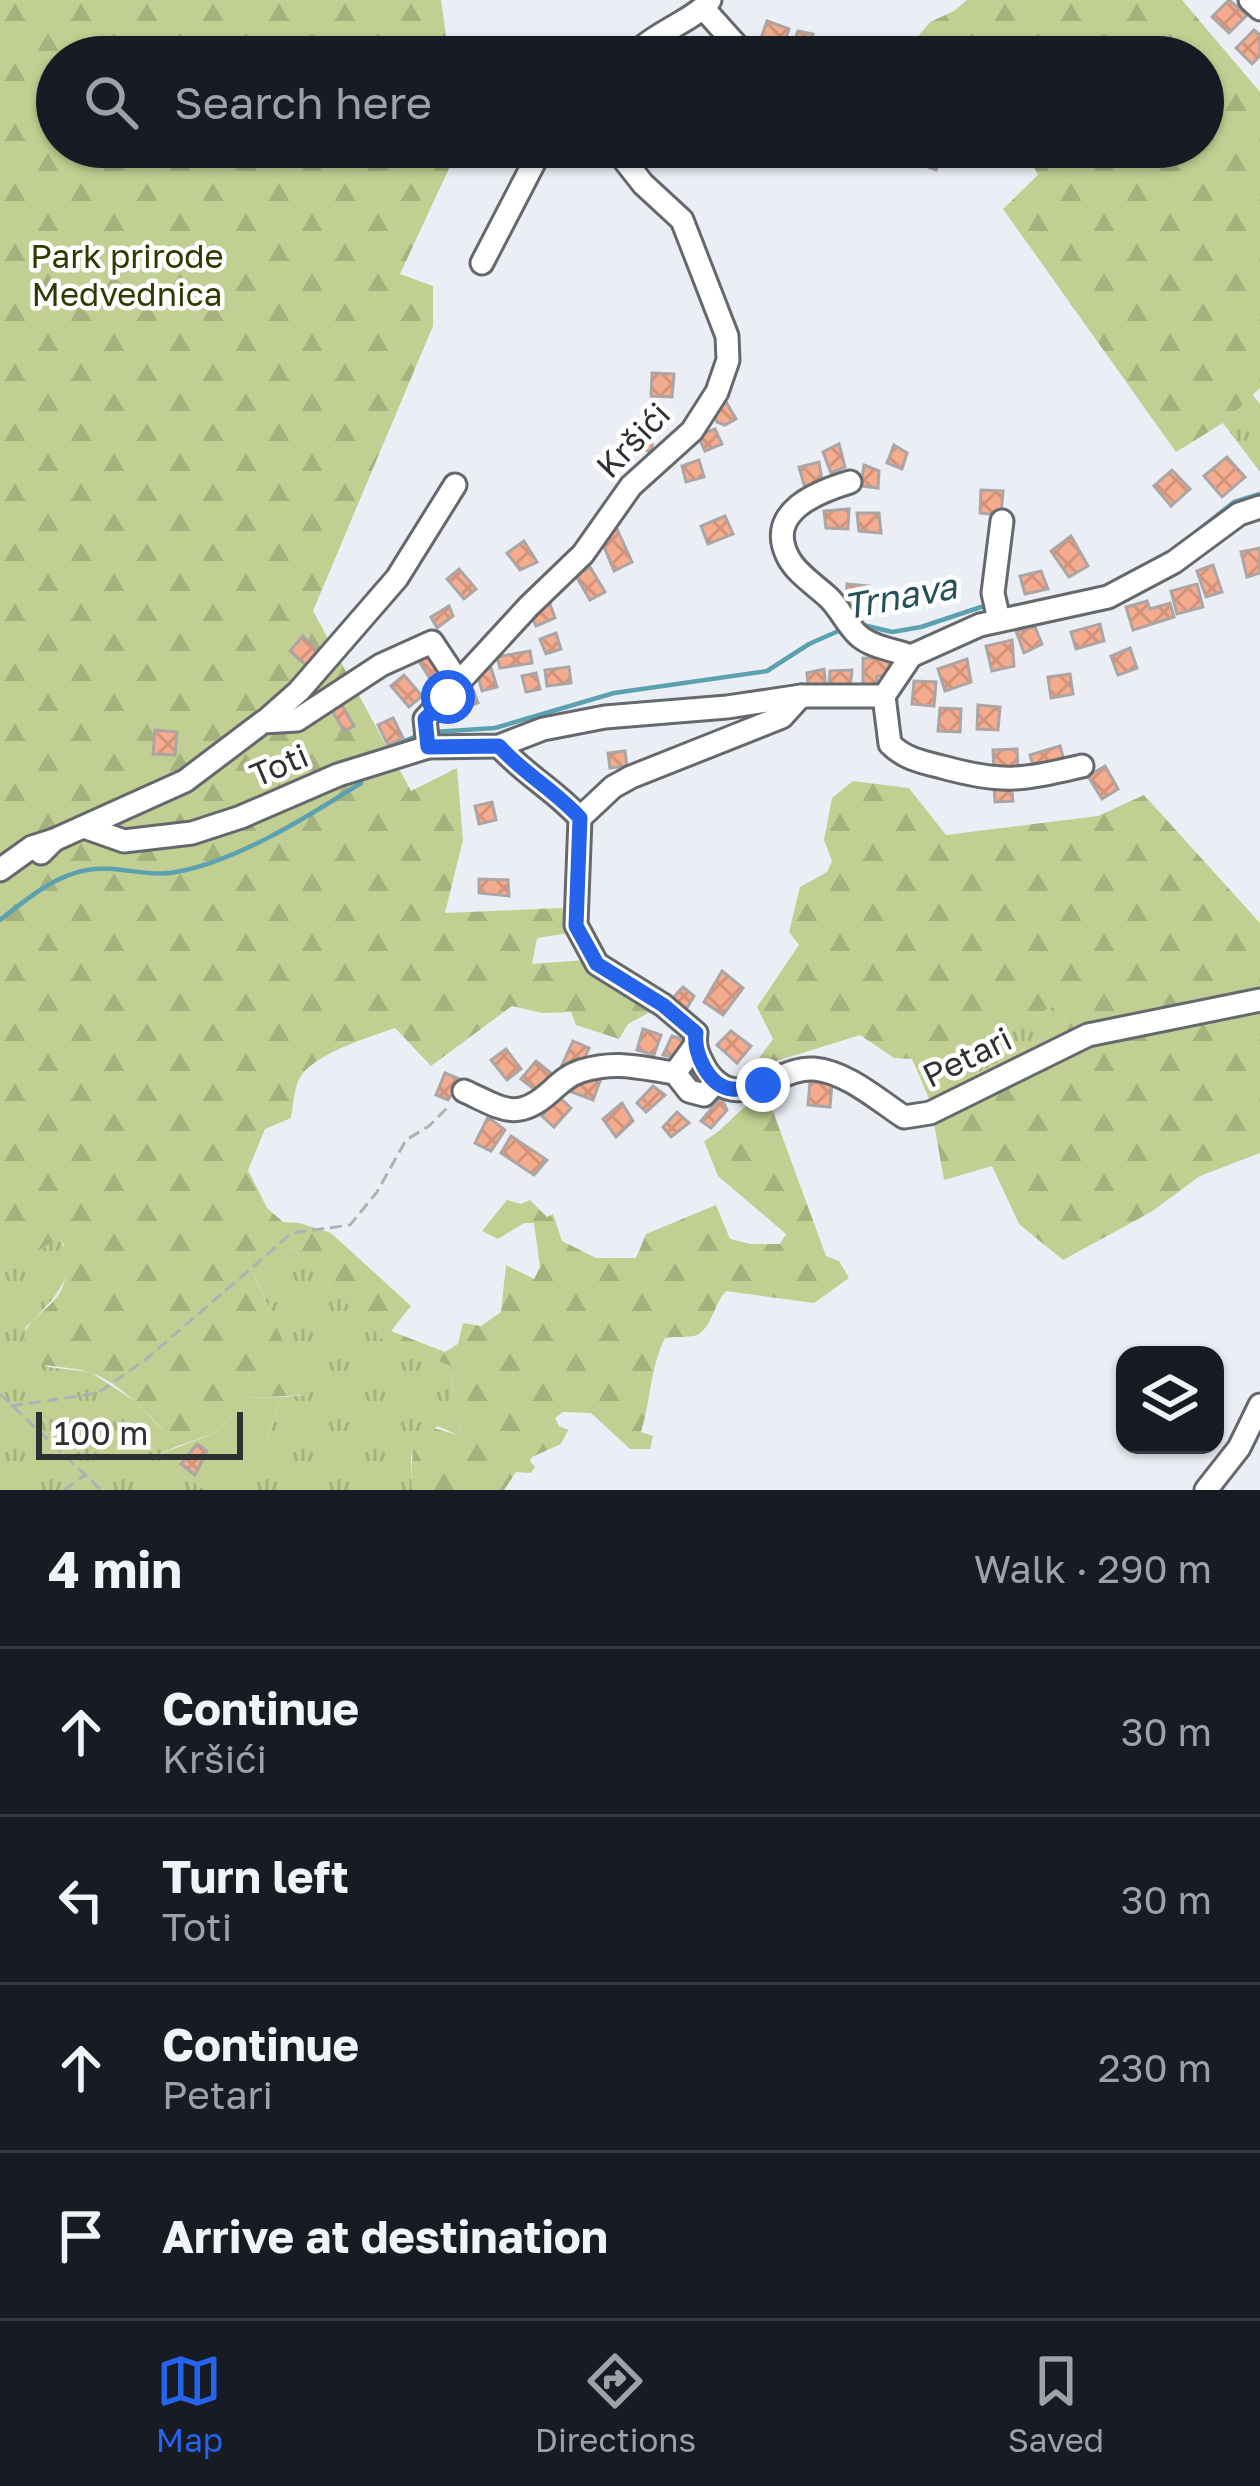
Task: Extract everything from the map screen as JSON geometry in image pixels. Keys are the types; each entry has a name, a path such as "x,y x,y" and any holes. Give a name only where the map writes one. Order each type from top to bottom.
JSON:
{"street":[{"path":"1250,0 1260,9"},
{"path":"658,36 707,4 731,36"},
{"path":"482,263 531,168"},
{"name":"Kršići","path":"426,738 425,719 583,554 612,509 692,431 717,392 728,360 727,336 682,220 630,168"},
{"path":"850,482 801,502 787,517 783,531 790,562 833,601 863,640 911,656"},
{"name":"Toti","path":"0,869 32,847 48,847 118,808 185,781 263,722 298,691 397,578 455,485"},
{"path":"1082,766 1032,778 992,779 912,759 890,744 884,696 911,656 996,609 1108,597 1174,562 1239,514 1260,507"},
{"path":"996,609 994,560 1002,521"},
{"name":"Toti","path":"263,722 297,720 381,665 432,642 458,681"},
{"path":"675,1073 694,1047 696,1033 663,1005 597,964 576,926 580,818 631,777 782,717 801,696"},
{"name":"Toti","path":"87,828 124,841 192,832 242,818 426,738 499,746 543,729 605,717 801,696 884,696"},
{"path":"499,746 580,818"},
{"name":"Petari","path":"716,1082 729,1090 811,1069 843,1078 904,1117 930,1113 1088,1035 1260,1000"},
{"path":"464,1090 508,1111 525,1111 581,1071 633,1062 675,1073 689,1091 704,1094 716,1082 694,1047"},
{"path":"1206,1490 1239,1448 1260,1406"}],"path":[{"path":"11,1406 98,1393 145,1360 292,1233 350,1225 377,1192 406,1140 429,1126 464,1090"},
{"path":"0,1394 101,1490"},
{"path":"64,1490 87,1474"}],"green space":[{"name":"Park prirode Medvednica","path":"0,0 441,0 446,36 36,36 36,168 449,168 400,274 433,286 433,326 313,611 411,791 457,768 463,840 445,913 562,908 570,933 537,938 532,964 585,960 652,1011 628,1024 619,1039 576,1025 571,1012 542,1013 512,1006 431,1066 395,1028 357,1042 306,1070 297,1083 291,1118 265,1129 248,1170 267,1208 283,1222 331,1233 411,1306 391,1331 445,1352 458,1344 463,1323 481,1326 501,1312 506,1265 534,1279 540,1267 534,1223 524,1223 498,1239 482,1231 507,1200 521,1204 530,1200 547,1217 553,1214 562,1241 596,1258 636,1258 646,1234 716,1205 730,1239 780,1244 786,1234 718,1176 704,1141 767,1095 826,1256 839,1261 849,1278 814,1303 726,1291 702,1332 665,1338 641,1432 653,1436 650,1449 630,1449 591,1413 563,1412 555,1418 568,1430 561,1444 532,1457 535,1467 531,1473 516,1472 504,1490 412,1490 413,1456 426,1426 458,1435 463,1421 452,1404 453,1367 382,1339 293,1248 254,1275 307,1395 247,1398 217,1432 178,1446 137,1403 101,1377 30,1361 26,1330 64,1283 64,1244 57,1239 0,1274"},
{"path":"967,0 1182,0 1213,36 918,36 930,22"},
{"path":"1224,50 1260,92 1260,388 1223,423 1176,452 1003,209 1038,175 1034,168 1224,168"},
{"path":"1252,394 1260,404 1260,472 1223,423"},
{"path":"853,781 909,788 946,835 1098,816 1144,795 1260,923 1260,1153 1200,1176 1151,1212 1063,1260 1019,1224 992,1166 944,1180 930,1101 1068,1023 1054,1006 919,1075 912,1059 894,1058 860,1035 751,1069 773,1039 757,1007 799,945 789,932 800,887 827,872 832,861 824,840 832,798"},
{"path":"1054,1006 1068,1023 930,1101 919,1075"},
{"path":"58,1238 66,1250 66,1275 53,1299 25,1328 48,1367 90,1372 135,1401 178,1446 155,1456 206,1490 0,1490 0,1274"},
{"path":"293,1248 382,1338 453,1367 452,1404 463,1421 458,1435 437,1426 411,1456 412,1490 239,1490 267,1438 281,1397 306,1395 254,1274"},
{"path":"281,1397 267,1438 239,1490 206,1490 155,1456 217,1432 247,1398"}],"building":[{"path":"1229,0 1247,15 1229,33 1212,17"},
{"path":"767,21 789,29 786,36 762,36"},
{"path":"1254,30 1260,35 1260,56 1252,64 1236,48"},
{"path":"652,373 674,374 672,397 651,396"},
{"path":"722,395 736,419 725,425 717,422 711,410"},
{"path":"632,426 653,428 652,451 630,449"},
{"path":"715,429 722,444 705,451 698,436"},
{"path":"839,444 845,467 831,473 823,452"},
{"path":"894,445 907,453 902,469 887,463"},
{"path":"1227,457 1245,477 1222,497 1204,476"},
{"path":"699,460 704,477 686,482 682,466"},
{"path":"819,462 823,487 806,491 799,467"},
{"path":"864,465 879,471 878,488 861,486"},
{"path":"1172,470 1190,489 1171,506 1154,486"},
{"path":"981,490 1003,491 1001,515 980,513"},
{"path":"849,509 848,529 826,528 824,511"},
{"path":"857,513 879,513 881,533 859,531"},
{"path":"725,516 733,534 708,544 701,526"},
{"path":"617,529 632,562 614,571 601,539"},
{"path":"1071,536 1088,566 1069,577 1051,551"},
{"path":"524,541 537,562 520,570 507,553"},
{"path":"1260,548 1260,573 1247,577 1241,552"},
{"path":"1213,565 1222,592 1206,597 1197,571"},
{"path":"590,567 605,592 590,600 576,576"},
{"path":"459,569 476,589 464,599 447,579"},
{"path":"1041,571 1048,589 1025,594 1020,576"},
{"path":"847,584 869,586 867,609 846,607"},
{"path":"1197,584 1203,607 1177,614 1171,591"},
{"path":"1147,601 1150,609 1170,603 1174,617 1133,630 1126,607"},
{"path":"550,604 555,618 536,626 530,612"},
{"path":"449,606 453,616 437,628 431,617"},
{"path":"1100,624 1104,641 1076,649 1071,632"},
{"path":"1035,627 1042,644 1024,653 1016,631"},
{"path":"556,633 561,649 546,654 540,639"},
{"path":"303,636 319,652 307,666 290,651"},
{"path":"1012,640 1014,666 992,671 986,646"},
{"path":"1130,648 1137,668 1118,675 1111,656"},
{"path":"530,651 532,663 500,668 497,657"},
{"path":"433,653 451,682 437,690 419,661"},
{"path":"863,658 889,659 889,676 877,676 877,689 863,689"},
{"path":"967,659 971,682 945,691 938,669"},
{"path":"569,667 571,683 547,686 545,670"},
{"path":"491,668 497,687 482,691 477,672"},
{"path":"824,669 826,690 809,693 807,673"},
{"path":"852,670 850,687 829,685 830,671"},
{"path":"536,673 540,689 526,692 522,676"},
{"path":"1070,674 1073,694 1051,698 1048,677"},
{"path":"404,675 422,696 409,707 391,686"},
{"path":"914,681 936,682 934,706 912,704"},
{"path":"474,692 478,703 460,710 455,699"},
{"path":"339,700 354,726 344,731 329,705"},
{"path":"978,705 1000,707 998,730 977,729"},
{"path":"940,708 961,709 960,732 938,731"},
{"path":"393,718 403,738 388,745 378,725"},
{"path":"155,730 177,732 175,755 153,754"},
{"path":"1060,746 1065,764 1035,772 1030,755"},
{"path":"1017,749 1018,770 994,771 993,750"},
{"path":"625,751 627,766 610,768 608,753"},
{"path":"1105,766 1118,789 1102,799 1088,776"},
{"path":"1011,782 1013,801 995,802 994,783"},
{"path":"492,802 496,820 479,824 475,806"},
{"path":"479,879 508,880 509,896 479,893"},
{"path":"722,971 743,988 723,1015 704,1002"},
{"path":"683,987 694,996 684,1013 669,1002"},
{"path":"643,1029 661,1035 654,1055 637,1050"},
{"path":"731,1031 751,1046 737,1063 717,1045"},
{"path":"672,1036 687,1041 681,1059 663,1055"},
{"path":"573,1041 589,1048 578,1072 562,1065"},
{"path":"506,1049 521,1069 507,1080 491,1060"},
{"path":"536,1061 557,1078 543,1096 521,1079"},
{"path":"445,1073 462,1080 448,1100 436,1095"},
{"path":"577,1076 600,1081 593,1100 569,1091"},
{"path":"810,1082 832,1083 830,1107 808,1105"},
{"path":"653,1086 665,1095 646,1112 637,1103"},
{"path":"558,1096 571,1108 554,1127 542,1116"},
{"path":"721,1097 727,1110 711,1128 701,1121"},
{"path":"622,1103 633,1121 616,1137 603,1119"},
{"path":"677,1112 689,1123 671,1137 663,1127"},
{"path":"488,1117 505,1130 491,1151 475,1143"},
{"path":"511,1136 547,1160 534,1175 501,1153"},
{"path":"197,1444 207,1451 195,1475 181,1464"}],"waterway":[{"name":"Trnava","path":"1176,548 1234,502 1260,494"},
{"name":"Trnava","path":"1124,577 1162,557"},
{"name":"Trnava","path":"859,624 892,632 987,605"},
{"name":"Trnava","path":"434,732 495,728 614,693 767,671 843,629"},
{"name":"Trnava","path":"394,745 417,736"},
{"name":"Trnava","path":"0,920 40,890 75,873 108,869 170,873 218,860 269,837 361,783"}],"route":[{"path":"448,697 425,719 428,747 499,746 580,818 576,926 597,964 663,1005 696,1033 694,1047 716,1082 729,1090 763,1085"}]}
